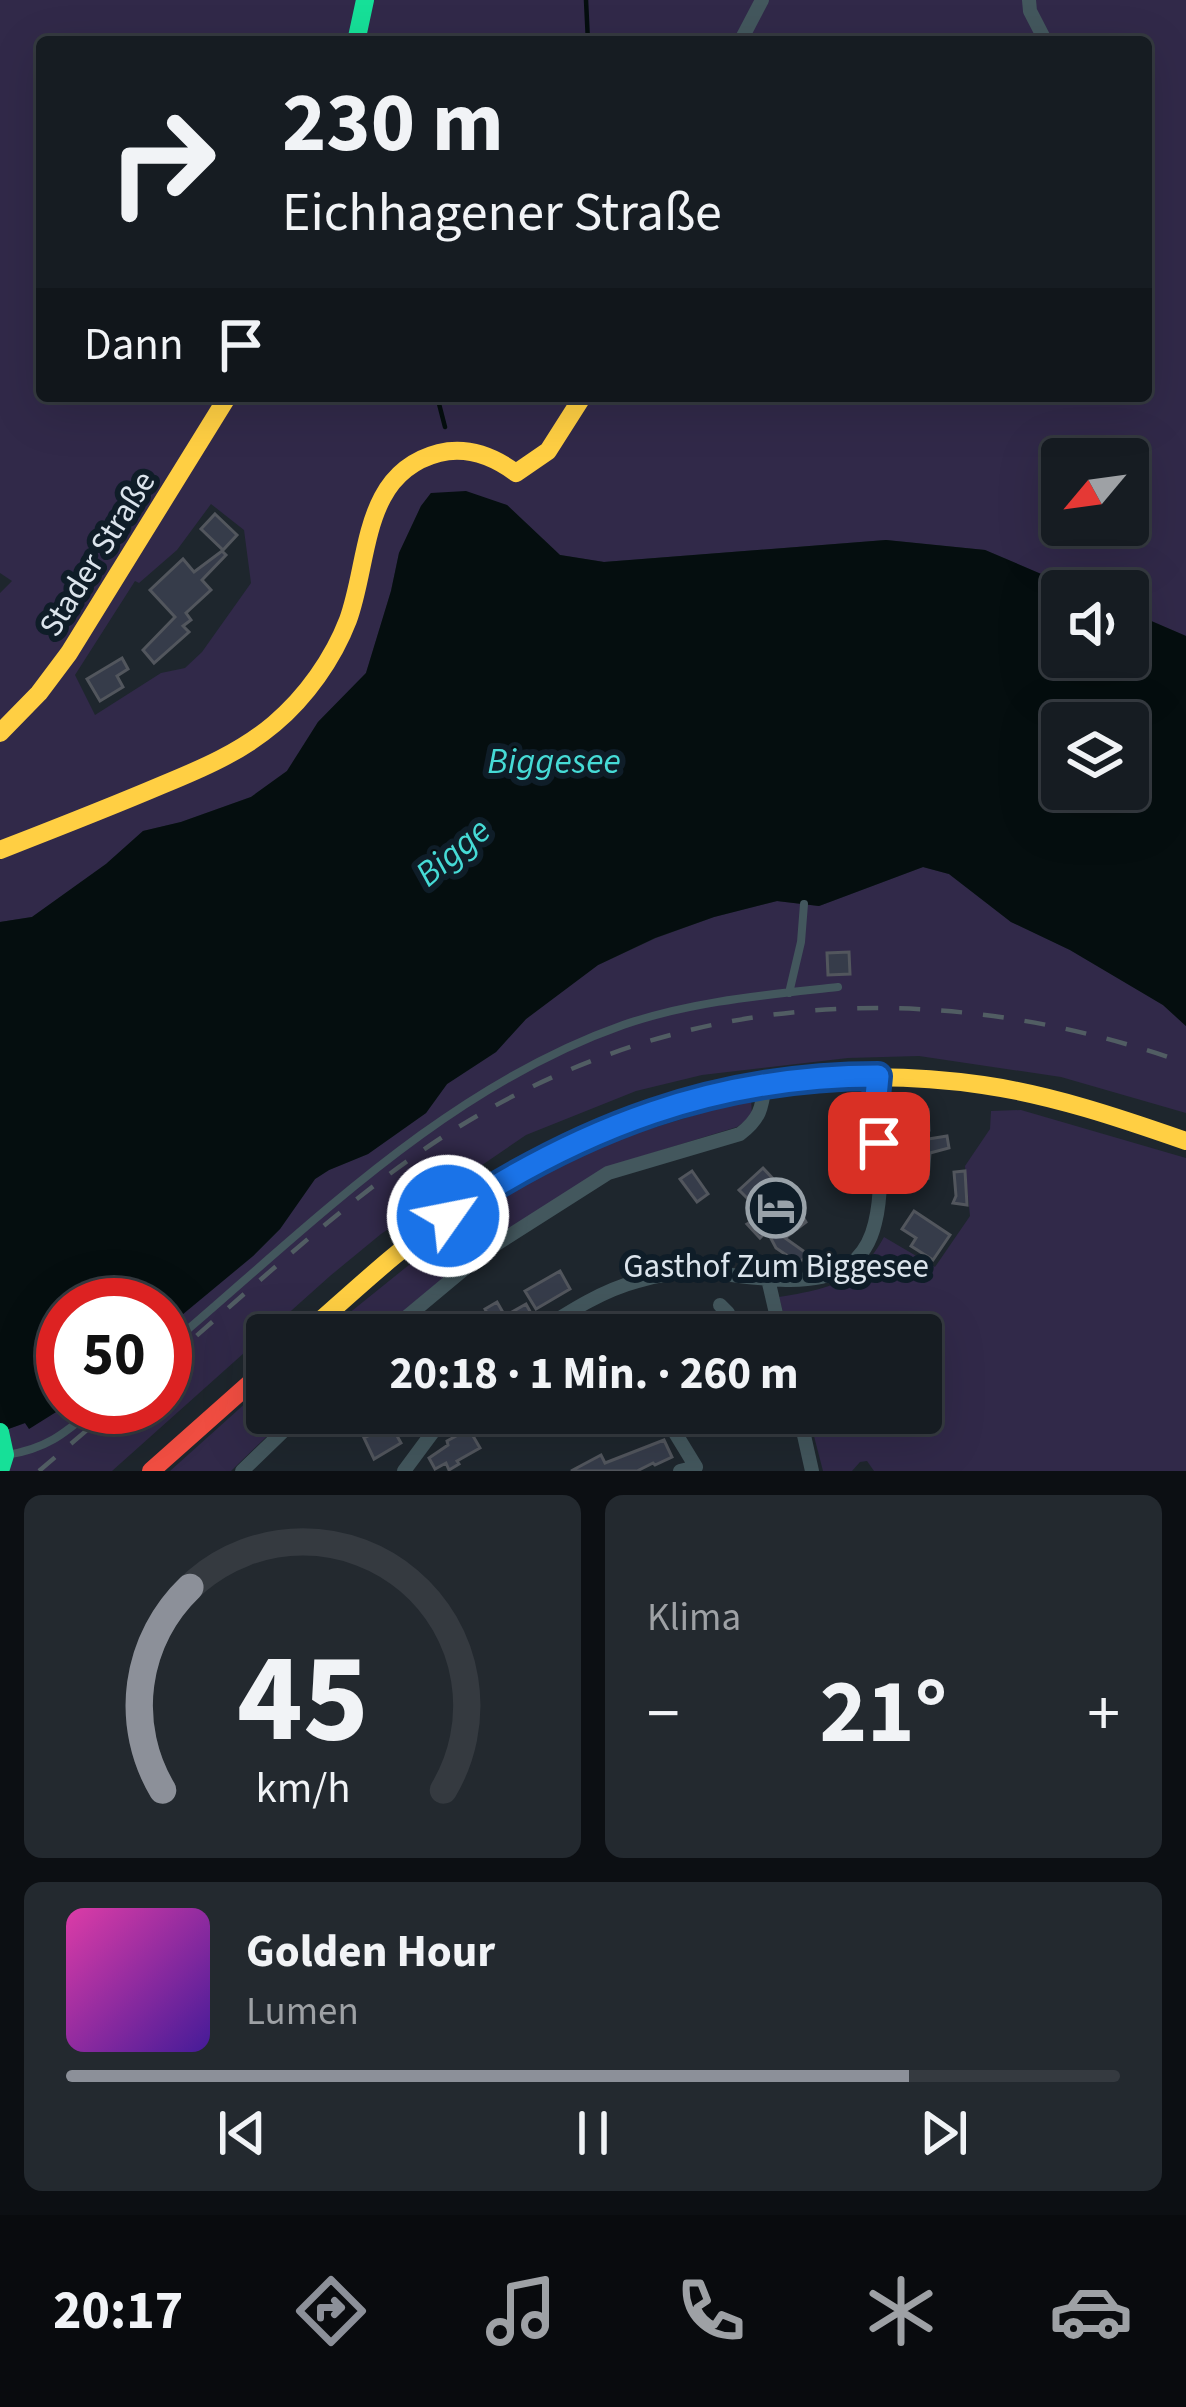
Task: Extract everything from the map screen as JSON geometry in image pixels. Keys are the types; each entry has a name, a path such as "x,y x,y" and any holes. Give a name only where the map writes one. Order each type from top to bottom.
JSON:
{"street":[{"path":"357,36 365,0"},
{"path":"743,36 762,0"},
{"path":"1029,0 1043,36"},
{"name":"Stader Straße","path":"0,733 69,653 224,402"},
{"path":"0,850 192,772 262,734 313,683 336,648 350,614 375,513 387,488 404,471 441,453 481,451 516,473 533,466 561,436 580,402"},
{"path":"566,1314 637,1281 690,1272 768,1280 822,1278 859,1256 875,1223 880,1174 878,1076"},
{"path":"329,1314 434,1226 535,1162 668,1106 765,1084 878,1076 954,1082 1026,1093 1186,1141"},
{"path":"410,1314 487,1250 608,1173 740,1134 756,1122 765,1084"},
{"path":"768,1280 776,1314"},
{"path":"720,1305 728,1314"},
{"path":"151,1471 246,1387"},
{"path":"242,1471 280,1434"},
{"path":"404,1471 429,1434"},
{"path":"676,1434 696,1466 680,1471"},
{"path":"804,1434 812,1471"}],"lane":[{"path":"789,993 804,904"},
{"path":"192,1325 442,1119 535,1063 623,1025 679,1009 838,987"},
{"path":"841,1152 879,1143"},
{"path":"2,1450 36,1450 62,1434"}],"shaded area":[{"path":"0,0 1186,0 1186,636 1149,620 1149,570 1041,570 1041,574 985,550 886,540 604,562 560,555 507,505 431,493 399,553 366,673 318,722 287,771 251,797 143,831 32,917 0,922 0,593 12,581 0,573","holes":["211,504 244,530 251,583 202,652 185,668 161,673 95,715 75,675 135,581 139,583 177,550"]},
{"path":"923,867 949,874 1011,922 1070,950 1163,1005 1186,1026 1186,1113 1061,1077 919,1056 848,1058 702,1075 636,1091 526,1135 381,1234 288,1314 246,1314 246,1351 192,1399 192,1307 280,1229 315,1179 368,1154 426,1113 447,1084 496,1052 526,1019 598,965 714,917 777,901 819,906"},
{"path":"751,1098 752,1116 737,1127 607,1167 484,1244 400,1314 348,1314 498,1200 597,1145"},
{"path":"1021,1110 1186,1158 1186,1471 874,1471 867,1461 852,1471 823,1471 813,1434 942,1434 942,1314 783,1314 779,1297 813,1291 853,1274 884,1237 935,1267 970,1216 965,1166 990,1129 991,1111"},
{"path":"246,1403 246,1434 269,1434 231,1471 170,1471"},
{"path":"25,1423 30,1428 36,1424 36,1434 153,1434 112,1471 0,1471 0,1432"}],"water":[{"name":"Biggesee","path":"466,491 507,505 560,555 604,562 886,540 985,550 1041,574 1041,678 1149,678 1149,620 1186,636 1186,1026 1163,1005 1070,950 1011,922 949,874 923,867 819,906 777,901 714,917 598,965 526,1019 496,1052 447,1084 426,1113 368,1154 315,1179 280,1229 192,1307 192,1278 36,1278 36,1425 29,1429 25,1423 0,1432 0,922 32,917 143,831 251,797 287,771 318,722 366,673 399,553 431,493"}],"building":[{"path":"215,514 237,535 223,550 201,529"},
{"path":"222,551 226,555 202,580 211,590 186,613 191,620 183,626 189,632 154,663 143,650 175,617 150,590 183,559 194,572"},
{"path":"122,658 128,669 117,676 123,687 100,701 87,679"},
{"path":"849,952 850,974 828,975 827,953"},
{"path":"928,1110 929,1130 912,1131 905,1112"},
{"path":"947,1136 949,1148 930,1153 928,1178 905,1176 909,1151 921,1152 922,1140"},
{"path":"763,1168 777,1183 753,1204 739,1190"},
{"path":"692,1171 708,1194 697,1202 680,1179"},
{"path":"965,1171 967,1205 953,1203 954,1172"},
{"path":"792,1197 806,1222 785,1238 809,1255 798,1263 776,1248 767,1231 760,1238 747,1224"},
{"path":"914,1211 950,1235 933,1260 911,1246 916,1238 902,1229"},
{"path":"560,1271 570,1289 536,1309 525,1291"},
{"path":"497,1302 504,1314 488,1314 485,1309"},
{"path":"526,1304 531,1314 508,1314"},
{"path":"396,1434 401,1443 374,1459 364,1438"},
{"path":"472,1434 480,1448 449,1470 446,1463 435,1469 429,1458 447,1441"},
{"path":"664,1440 672,1457 637,1471 571,1471 601,1455 605,1463"}],"waterway":[{"path":"586,0 588,36"},
{"path":"439,402 445,427"}],"railway":[{"path":"192,1340 369,1190 441,1138 529,1088 619,1051 711,1025 804,1011 899,1008 994,1016 1090,1035 1186,1063"},
{"path":"39,1471 82,1434"}],"traffic: fast":[{"path":"357,36 365,0"},
{"path":"0,1432 5,1455 0,1471"}],"traffic: slow":[{"path":"0,733 69,653 224,402"},
{"path":"0,850 191,773 274,724 297,702 335,649 355,596 372,522 395,479 414,463 450,451 480,454 516,473 548,451 579,402"},
{"path":"328,1314 413,1240 513,1175 640,1118 706,1098 842,1078 912,1078 1035,1095 1186,1141"}],"traffic: jam":[{"path":"151,1471 246,1387"}],"place":[{"name":"Gasthof Zum Biggesee","path":"776,1208"}],"route":[{"path":"448,1216 553,1152 622,1121 765,1084 878,1076 879,1143"}],"water label":[{"name":"Bigge","path":"452,851"}]}
